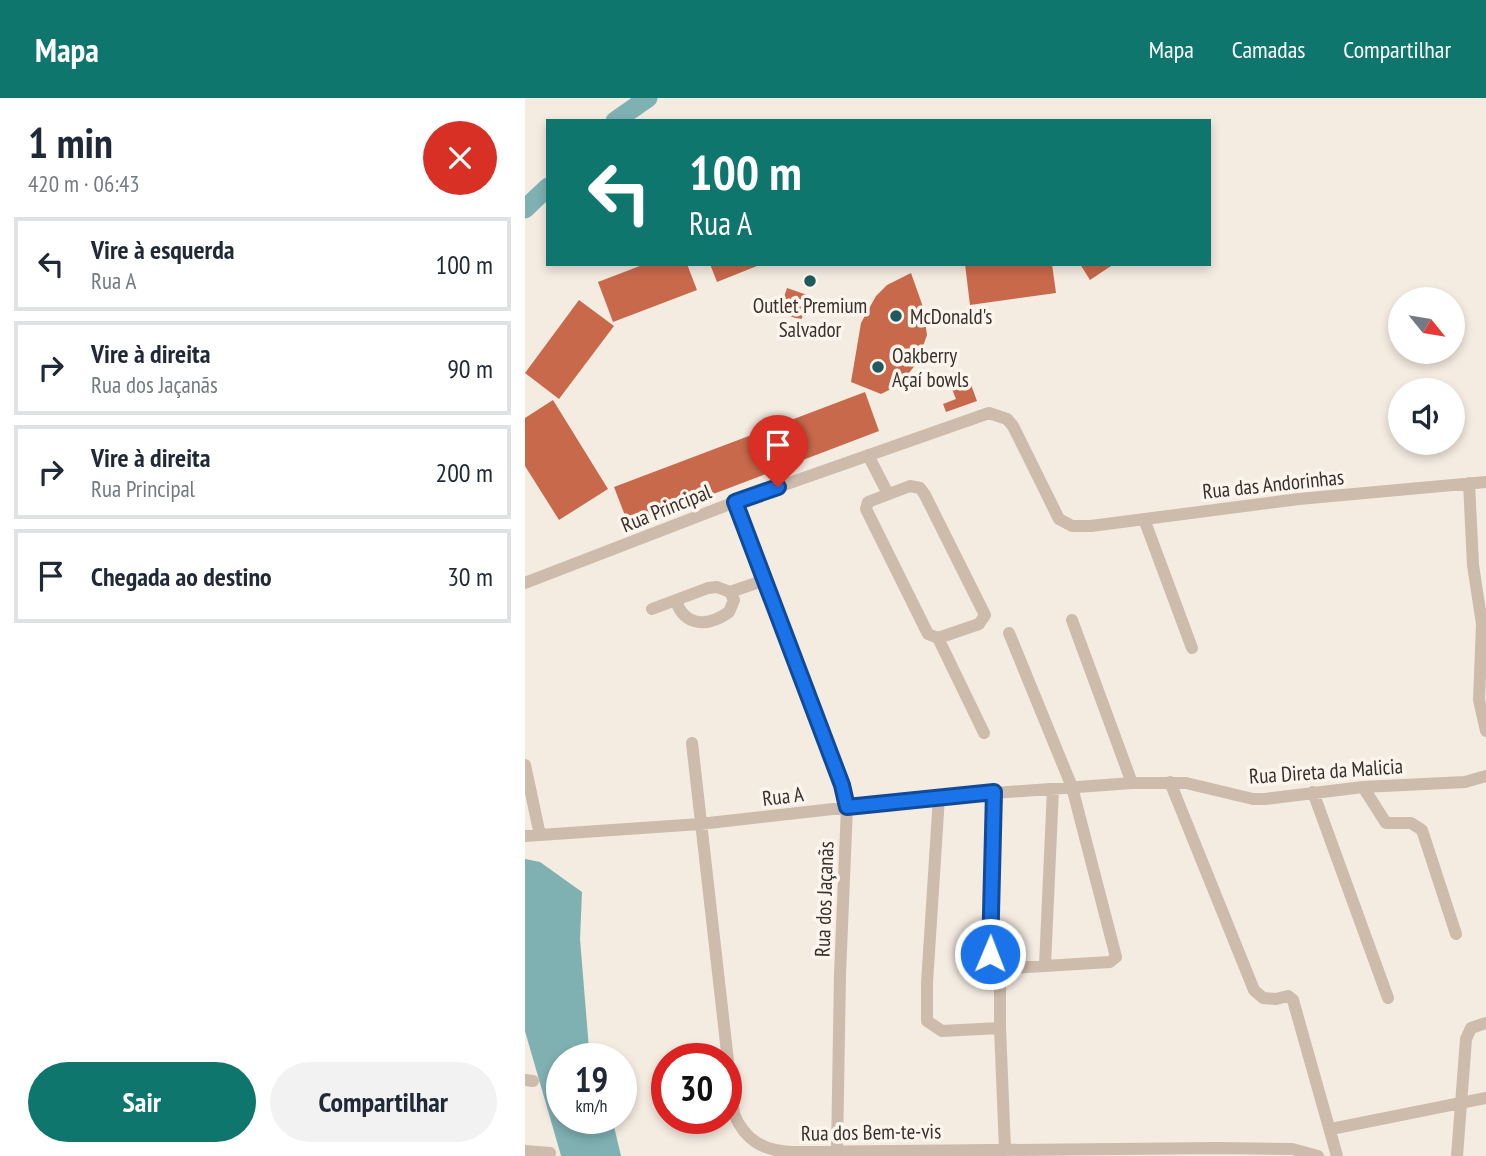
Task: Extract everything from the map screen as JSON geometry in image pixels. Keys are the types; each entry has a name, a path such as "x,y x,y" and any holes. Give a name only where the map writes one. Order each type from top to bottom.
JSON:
{"street":[{"name":"Rua Principal","path":"525,583 735,502 989,412 1013,426 1059,519 1066,524"},
{"path":"868,455 888,494"},
{"name":"Rua das Andorinhas","path":"1066,524 1081,527 1299,499 1486,482"},
{"path":"1469,483 1473,565 1482,624 1479,700 1486,731"},
{"path":"933,636 979,624 985,615 925,495 915,486 868,502 867,513 984,733"},
{"name":"Rua dos Jaçanãs","path":"735,502 842,785 847,807 840,974 837,1151"},
{"path":"1144,519 1192,648"},
{"path":"652,609 708,588 717,587 730,592 765,580"},
{"path":"676,601 680,613 685,617 692,621 707,622 729,611 733,600 730,592"},
{"path":"1072,620 1132,783"},
{"path":"1000,973 1006,969 1045,965 1110,962 1116,957 1072,787 1009,633"},
{"name":"Rua dos Bem-te-vis","path":"692,743 734,1114 745,1134 760,1146 781,1152 890,1154 1005,1149 1217,1152 1292,1149 1318,1156"},
{"path":"525,765 540,835"},
{"name":"Rua Direta da Malicia","path":"1170,782 1186,783 1254,799 1363,787 1465,782 1486,776"},
{"path":"1170,782 1254,990 1263,998 1288,996 1293,1000 1337,1156"},
{"name":"Rua A","path":"525,836 700,824 994,792 1170,782"},
{"path":"1363,787 1385,823 1411,823 1422,830 1456,934"},
{"path":"1045,965 1053,789"},
{"path":"994,792 989,963 1000,973"},
{"path":"1313,792 1388,998"},
{"path":"939,797 927,1021 941,1031 1000,1028"},
{"path":"1000,973 1005,1149"},
{"path":"1457,1156 1466,1039 1471,1028 1481,1024"},
{"path":"1331,1129 1486,1098"},
{"path":"525,1151 550,1153"}],"water":[{"path":"525,859 540,862 582,892 580,939 589,1043 546,1043 546,1070 525,997"},
{"path":"565,1134 616,1134 621,1156 571,1156"}],"building":[{"path":"640,266 688,266 697,290 613,322 598,282"},
{"path":"711,266 757,266 717,282"},
{"path":"965,266 1052,266 1056,293 970,305"},
{"path":"1081,266 1111,266 1090,280"},
{"path":"911,273 923,307 927,335 917,363 899,385 881,394 851,382 861,323 876,296 887,285"},
{"path":"787,288 810,296 801,320 779,312"},
{"path":"579,300 614,326 559,399 525,373"},
{"path":"970,382 977,401 946,412 943,404 956,399 952,389"},
{"path":"865,392 879,431 629,526 614,487"},
{"path":"553,400 608,489 559,520 525,466 525,418"}],"waterway":[{"path":"618,119 648,98"},
{"path":"525,209 546,189"},
{"path":"525,997 571,1156"}],"place":[{"name":"Outlet Premium Salvador","path":"810,281"},
{"name":"McDonald's","path":"896,316"},
{"name":"Oakberry Açaí bowls","path":"878,367"}],"route":[{"path":"778,487 735,502 842,785 847,807 994,792 990,954"}]}
